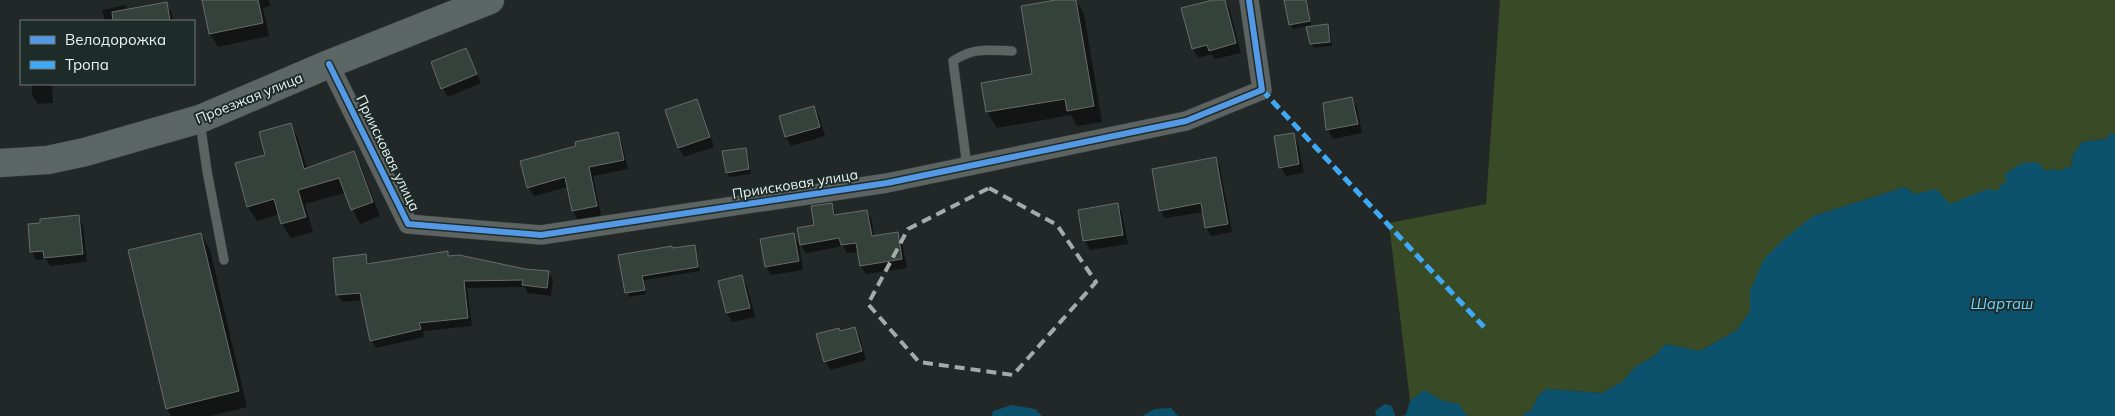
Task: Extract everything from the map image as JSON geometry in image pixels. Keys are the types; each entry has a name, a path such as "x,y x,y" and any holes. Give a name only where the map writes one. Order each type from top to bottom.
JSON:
{"main road":[{"name":"Проезжая улица","path":"0,163 57,158 85,152 200,119 329,64 490,0"}],"street":[{"name":"Приисковая улица","path":"329,64 408,224 542,235 887,183 1186,121 1262,90 1249,0"}],"lane":[{"path":"967,166 953,61 966,52 986,50 1012,52"},
{"path":"200,119 207,171 224,260"}],"highlighted area":[{"path":"989,188 1057,225 1096,282 1013,375 919,362 868,304 908,229"}],"green space":[{"path":"1500,0 2115,0 2115,134 2110,133 2107,139 2082,142 2073,155 2071,168 2061,171 2052,169 2006,183 1998,191 1950,204 1915,194 1905,187 1813,216 1750,291 1750,311 1737,330 1700,351 1666,344 1653,357 1636,366 1622,382 1602,393 1546,389 1538,396 1532,409 1522,416 1470,416 1466,415 1459,404 1441,400 1424,390 1410,401 1389,223 1486,204"}],"water":[{"name":"Шарташ","path":"2110,133 2115,134 2115,416 1522,416 1532,409 1538,396 1546,389 1602,393 1622,382 1636,366 1653,357 1666,344 1700,351 1737,330 1750,311 1750,291 1764,259 1784,239 1813,216 1905,187 1915,194 1936,189 1950,204 1988,189 1998,191 2000,185 2006,183 2005,174 2022,163 2037,162 2046,171 2052,169 2061,171 2066,167 2071,168 2073,155 2082,142 2107,139"},
{"path":"1424,390 1441,400 1459,404 1466,415 1470,416 1400,416 1406,415 1410,401"},
{"path":"1385,404 1392,406 1395,416 1377,416 1375,414 1376,410"},
{"path":"1012,405 1035,409 1042,416 992,416 993,411"},
{"path":"1171,408 1178,416 1142,416 1155,409"}],"building":[{"path":"202,0 258,0 263,23 209,34"},
{"path":"1056,0 1076,0 1094,106 1067,111 1065,99 986,112 981,83 1032,74 1021,6"},
{"path":"1213,0 1225,0 1236,43 1209,51 1207,45 1192,49 1181,8"},
{"path":"1284,0 1306,0 1310,21 1289,25"},
{"path":"167,2 170,20 113,20 112,12"},
{"path":"1328,24 1330,42 1310,44 1306,27"},
{"path":"466,48 477,74 441,89 431,62"},
{"path":"1352,97 1358,124 1326,130 1323,103"},
{"path":"697,99 710,137 678,148 665,110"},
{"path":"814,106 820,127 785,137 779,116"},
{"path":"291,123 304,169 354,151 373,202 351,210 339,178 298,190 306,217 281,224 274,199 247,207 235,163 265,155 259,132"},
{"path":"618,132 624,160 589,167 597,206 572,211 565,177 527,188 520,161 576,146 575,142"},
{"path":"1294,133 1299,164 1279,168 1274,136"},
{"path":"746,148 749,169 726,173 722,151"},
{"path":"1216,157 1228,224 1205,228 1201,203 1159,211 1152,169"},
{"path":"832,203 834,215 867,210 872,236 898,232 902,259 860,266 856,243 841,245 839,238 800,245 797,228 814,225 811,206"},
{"path":"1118,203 1123,235 1083,241 1078,210"},
{"path":"79,215 83,254 44,258 43,251 30,252 28,224 40,223 40,219"},
{"path":"201,233 239,391 166,409 128,250"},
{"path":"794,233 799,261 765,267 760,239"},
{"path":"695,245 698,267 642,276 645,290 625,293 618,255 672,246 672,248"},
{"path":"448,251 448,256 459,255 525,269 549,271 547,288 522,285 523,280 464,281 468,318 419,323 421,329 370,341 360,293 336,295 333,258 366,254 367,264"},
{"path":"742,275 750,308 726,313 718,281"},
{"path":"855,327 862,351 824,362 816,334 839,328 840,331"}],"marked path":[{"path":"1262,90 1484,327"}],"cycle path":[{"path":"329,64 408,224 541,235 887,183 1186,121 1262,90 1249,0"}]}
